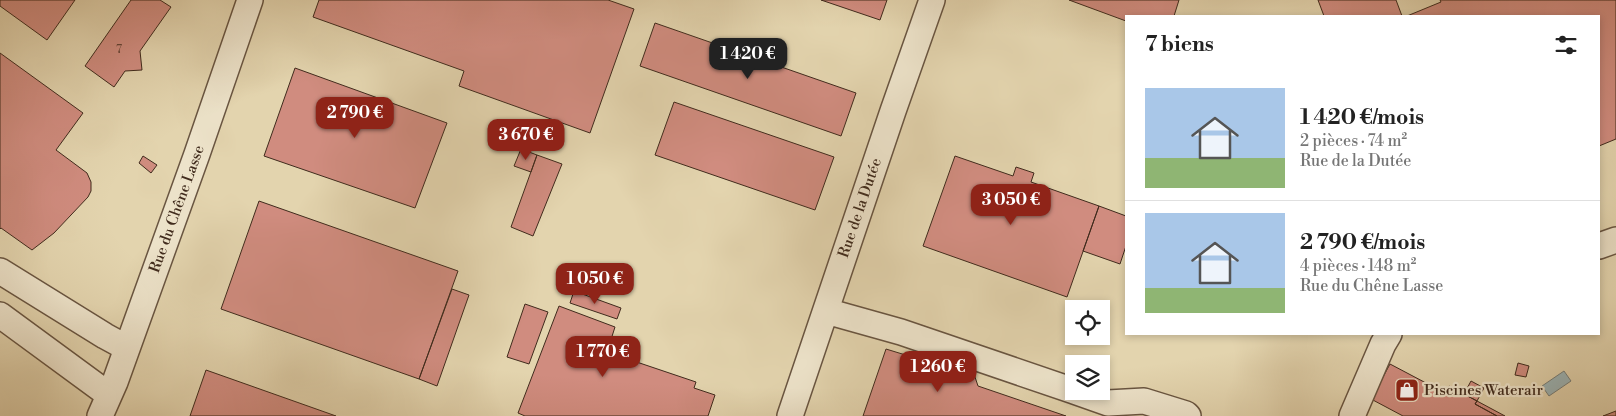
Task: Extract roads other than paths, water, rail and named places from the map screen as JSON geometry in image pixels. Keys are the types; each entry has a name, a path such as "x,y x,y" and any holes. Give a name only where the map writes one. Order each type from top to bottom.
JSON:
{"street":[{"name":"Rue du Chêne Lasse","path":"105,405 197,154 250,0"},
{"name":"Rue de la Dutée","path":"790,416 932,0"},
{"path":"1600,246 1616,240"},
{"path":"0,271 127,348"},
{"path":"826,311 901,332 1065,388"},
{"path":"0,315 105,405"},
{"path":"1352,416 1382,344 1388,335"},
{"path":"1100,400 1108,403 1144,401 1188,416"}],"water":[{"path":"1564,371 1571,381 1549,396 1542,386"}],"place":[{"name":"Piscines Waterair","path":"1407,390"}]}
